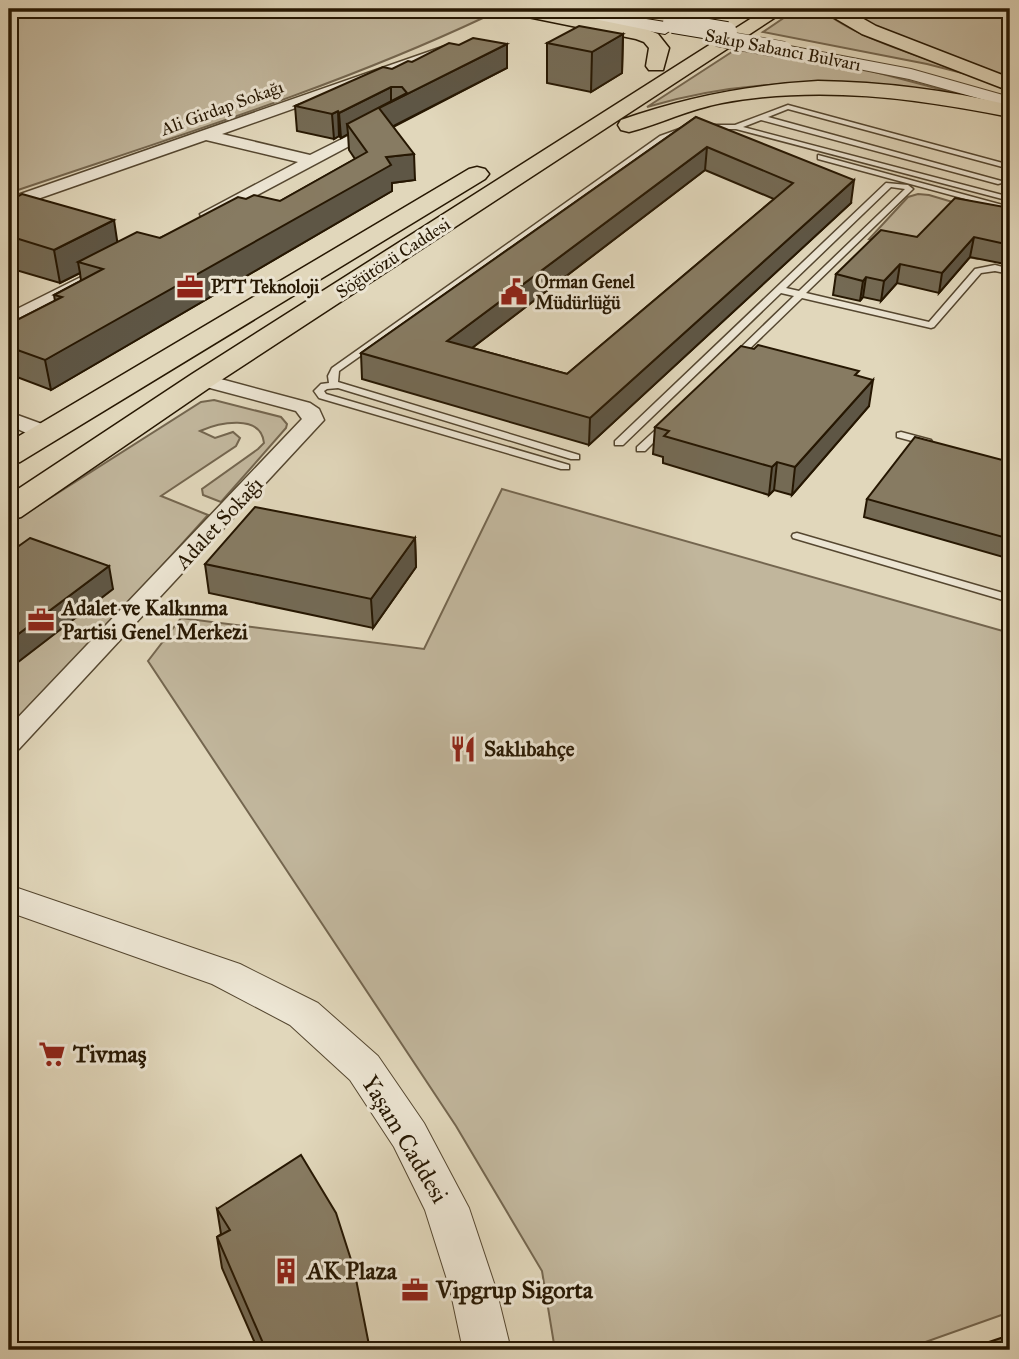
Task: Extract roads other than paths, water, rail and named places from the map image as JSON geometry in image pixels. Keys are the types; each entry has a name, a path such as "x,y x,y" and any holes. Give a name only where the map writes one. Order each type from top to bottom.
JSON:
{"main road":[{"path":"518,9 641,34 650,38 659,48 656,66"},
{"name":"Sakıp Sabancı Bulvarı","path":"554,9 669,26 732,24"},
{"name":"Sakıp Sabancı Bulvarı","path":"593,9 669,26"},
{"name":"Söğütözü Caddesi","path":"9,510 202,380 779,9"},
{"path":"833,9 869,30 1010,87"},
{"name":"Söğütözü Caddesi","path":"9,455 656,66 732,24"},
{"path":"544,162 664,110 694,102 757,92 803,89 892,92 960,100 1010,111"}],"street":[{"name":"Sakıp Sabancı Bulvarı","path":"732,24 789,47 911,74 1010,102"},
{"name":"Sakıp Sabancı Bulvarı","path":"789,47 929,69 1010,87"},
{"name":"Ali Girdap Sokağı","path":"9,204 448,49"},
{"path":"190,224 398,117"},
{"path":"206,135 311,160"},
{"path":"9,320 106,269"},
{"name":"Adalet Sokağı","path":"9,743 227,515 313,420 312,414 303,407 202,380"},
{"path":"9,418 45,433"},
{"name":"Yaşam Caddesi","path":"9,898 226,974 304,1014 364,1068 409,1135 447,1208 473,1289 487,1350"}],"lane":[{"path":"698,9 732,24"},
{"path":"736,127 788,107 1010,167"},
{"path":"759,117 1001,182"},
{"path":"709,127 708,130 1010,209"},
{"path":"334,385 335,370 663,138 681,131 736,127 1010,199"},
{"path":"619,443 889,185 905,183 954,152"},
{"path":"984,192 1010,176"},
{"path":"730,363 909,189 905,183"},
{"path":"781,290 931,325 978,271 995,268 1010,272"},
{"path":"565,467 319,393 321,388 334,385 575,457"},
{"path":"640,449 670,420"},
{"path":"901,435 937,445"},
{"path":"797,536 1010,599"}],"place":[{"name":"PTT Teknoloji","path":"190,287"},
{"name":"Orman Genel Müdürlüğü","path":"514,292"},
{"name":"Adalet ve Kalkınma Partisi Genel Merkezi","path":"41,620"},
{"name":"Saklıbahçe","path":"463,749"},
{"name":"Tivmaş","path":"52,1054"},
{"name":"AK Plaza","path":"286,1271"},
{"name":"Vipgrup Sigorta","path":"415,1290"}]}
